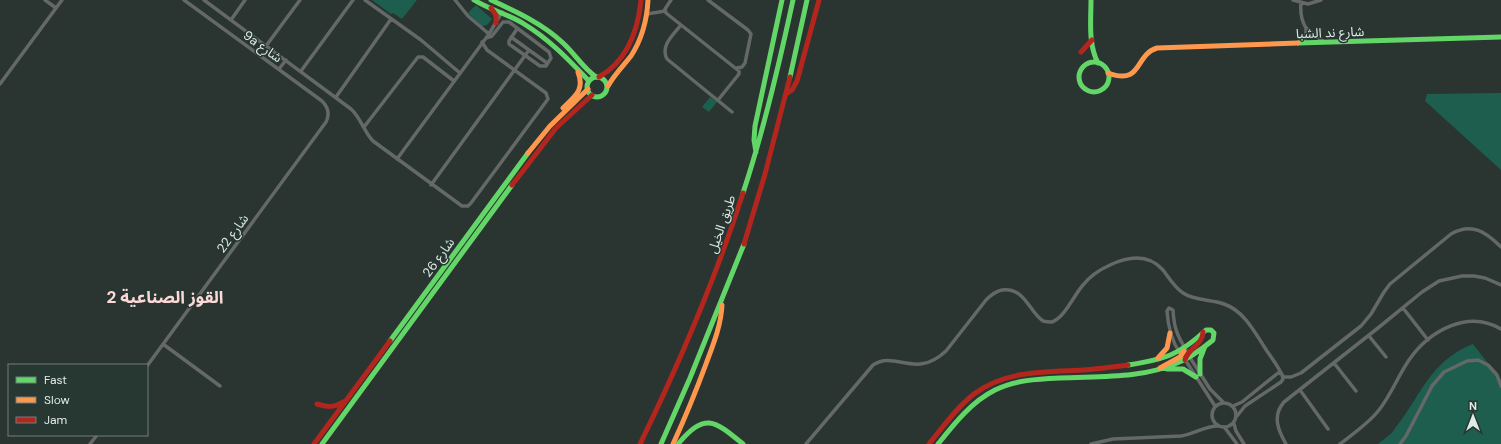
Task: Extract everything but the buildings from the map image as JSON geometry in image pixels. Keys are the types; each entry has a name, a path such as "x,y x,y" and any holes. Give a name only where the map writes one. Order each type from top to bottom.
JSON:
{"main road":[{"path":"474,0 526,24 548,40 589,81"},
{"path":"491,0 527,17 562,42 587,70 606,81 608,86"},
{"path":"589,81 611,69 629,46 637,27 641,0"},
{"path":"589,81 588,89 592,96 598,97 606,92 612,78 630,57 638,44 647,14 648,0"},
{"path":"756,154 754,140 755,126 782,0"},
{"name":"طريق الخيل","path":"640,444 677,367 712,284 756,154 775,84 793,0"},
{"name":"طريق الخيل","path":"661,444 673,419 721,300 754,212 786,94 807,0"},
{"path":"786,94 794,87 797,81 819,0"},
{"path":"1088,64 1091,58 1092,41 1091,0"},
{"path":"490,7 496,15 496,23"},
{"path":"502,12 506,9 511,9"},
{"path":"496,23 503,17 511,16"},
{"name":"شارع ند الشبا","path":"1108,73 1117,76 1131,74 1139,68 1147,52 1152,49 1160,48 1501,37"},
{"path":"1081,52 1092,41"},
{"path":"1092,41 1094,56 1098,63 1104,67 1108,73 1108,82"},
{"path":"1098,63 1088,64 1082,67 1079,73 1080,82 1084,88 1089,91 1096,92 1104,88 1108,82 1114,79 1134,75 1141,68 1145,57 1149,53 1160,48"},
{"path":"555,120 560,111 581,87 581,78 574,66"},
{"name":"شارع 26","path":"314,444 519,164 555,120 588,89"},
{"name":"شارع 26","path":"322,444 524,169 556,128 592,96"},
{"path":"519,164 522,164 524,169"},
{"path":"673,444 691,403 719,329 722,312 721,300"},
{"path":"929,444 968,399 987,387 1006,378 1036,371 1107,368 1185,354 1205,346 1214,340 1215,335 1209,330 1203,332 1185,354 1170,366 1114,376 1032,379 1007,385 989,393 973,405 963,414 938,444"},
{"path":"1157,359 1167,350 1170,333"},
{"path":"1160,368 1183,369 1198,376 1200,359 1205,346"},
{"path":"317,404 326,407 334,407 351,394"},
{"path":"334,418 335,428"},
{"path":"678,444 693,427 706,423 713,423 720,426 743,444"}],"street":[{"path":"45,0 56,8"},
{"path":"0,84 62,0"},
{"name":"9a شارع","path":"184,0 322,101 328,110"},
{"path":"204,0 355,112 373,141 460,206 470,205 548,101 547,94 487,50 482,42"},
{"path":"231,20 245,0"},
{"path":"266,46 300,0"},
{"path":"301,71 353,0"},
{"path":"365,0 425,44 460,73"},
{"path":"455,0 468,16 488,34"},
{"path":"665,11 665,8 671,0"},
{"path":"708,0 750,32 751,37 745,63 742,67 737,68"},
{"path":"1293,0 1301,3 1312,4 1321,0"},
{"path":"1301,3 1301,15 1306,28 1306,36 1303,43"},
{"path":"647,14 665,11"},
{"path":"665,11 739,70 739,74 718,100"},
{"path":"397,159 486,38 502,12"},
{"path":"336,97 391,19"},
{"path":"486,38 492,36 506,21 509,22 549,52 551,57 546,66 542,67 509,44 508,42 517,29"},
{"path":"681,25 665,46 664,50 666,57 670,63 732,112"},
{"path":"1306,28 1325,43"},
{"path":"511,37 547,63"},
{"path":"432,185 516,71 529,50"},
{"path":"364,127 418,57 423,57 454,81"},
{"path":"279,69 286,60"},
{"name":"شارع 22","path":"148,365 326,122 328,118 328,110"},
{"path":"1233,406 1242,402 1278,374 1291,377 1301,372 1361,326 1371,314 1390,284 1451,234 1463,228 1474,229 1480,231 1501,247"},
{"path":"806,444 873,365 880,361 888,360 919,365 938,358 946,351 993,293 1005,290 1014,292 1024,299 1043,320 1052,322 1059,317 1079,290 1092,276 1106,267 1127,258 1139,258 1151,261 1160,268 1174,285 1186,295 1197,299 1222,303 1238,312 1247,322 1282,375 1280,382 1245,406 1237,416 1234,424 1236,431 1244,444"},
{"path":"1286,444 1278,427 1277,413 1284,402 1431,286 1450,278 1474,276 1485,278 1501,284"},
{"path":"1185,354 1176,332 1173,310 1168,308 1167,311 1170,333 1185,354 1215,406"},
{"path":"1403,308 1428,340"},
{"path":"1340,444 1376,413 1384,404 1410,359 1428,340 1446,328 1460,322 1478,321 1489,323 1501,329"},
{"path":"1369,336 1386,357"},
{"path":"163,344 220,386"},
{"path":"1400,444 1406,436 1432,386 1444,372 1464,362 1478,360 1485,363 1492,370 1498,377 1501,386"},
{"path":"1334,363 1356,391"},
{"path":"1198,376 1216,397 1224,403"},
{"path":"1300,390 1328,429"},
{"path":"1218,426 1212,417 1212,411 1215,406 1229,403 1236,410 1237,416"},
{"path":"1205,428 1212,417"},
{"path":"1091,444 1113,439 1181,436 1205,428 1218,426 1225,428 1234,424"},
{"path":"1225,428 1237,444"}],"green space":[{"path":"372,0 417,0 402,19 393,13 391,14"},
{"path":"476,5 492,19 487,25 482,26 468,13"},
{"path":"1501,93 1501,170 1425,101 1427,94"},
{"path":"710,97 717,102 709,112 702,107"},
{"path":"1473,344 1501,380 1501,444 1378,444 1394,430 1437,369 1458,351"}],"traffic: fast":[{"path":"474,0 518,21 542,36 589,81"},
{"path":"491,0 520,14 547,30 563,43 596,77"},
{"path":"756,152 754,140 755,126 782,0"},
{"path":"743,193 771,97 793,0"},
{"path":"790,77 807,0"},
{"path":"1091,0 1091,40 1098,63"},
{"path":"1298,43 1501,37"},
{"path":"1094,62 1100,63 1108,71 1109,77 1108,83 1100,91 1094,92 1088,91 1080,83 1079,77 1080,71 1088,63 1094,62"},
{"path":"597,77 604,80 607,87 604,94 597,97 590,94 587,87 590,80 597,77"},
{"path":"390,341 528,153"},
{"path":"322,444 512,185"},
{"path":"661,444 690,378 744,244"},
{"path":"938,444 971,407 995,390 1010,384 1035,380 1120,376 1149,372 1177,363 1191,356 1213,340 1214,333 1211,330 1206,330 1179,351 1152,361 1128,365"},
{"path":"1200,374 1200,359 1205,346"},
{"path":"1167,369 1183,369 1196,377"},
{"path":"678,444 695,427 710,423 724,429 743,444"}],"traffic: slow":[{"path":"608,86 631,56 638,43 645,22 648,0"},
{"path":"1108,73 1119,76 1127,76 1133,73 1145,57 1157,48 1298,43"},
{"path":"563,108 578,92 580,84 578,72"},
{"path":"528,153 550,126 588,89"},
{"path":"673,444 714,343 722,305"},
{"path":"1158,358 1167,348 1170,333"},
{"path":"1160,368 1180,357 1184,351"}],"traffic: jam":[{"path":"599,77 617,63 624,54 634,34 641,0"},
{"path":"786,94 792,90 797,81 819,0"},
{"path":"491,8 496,15 496,23"},
{"path":"1081,52 1092,40"},
{"path":"744,244 765,174 790,77"},
{"path":"512,185 556,128 592,95"},
{"path":"640,444 669,382 709,289 743,193"},
{"path":"1185,360 1189,352 1201,340 1203,332"},
{"path":"314,444 390,341"},
{"path":"929,444 967,399 986,386 999,380 1013,376 1040,372 1089,370 1128,365"},
{"path":"317,404 330,406 343,402"}],"district":[{"name":"القوز الصناعية 2","path":"165,297"}]}
